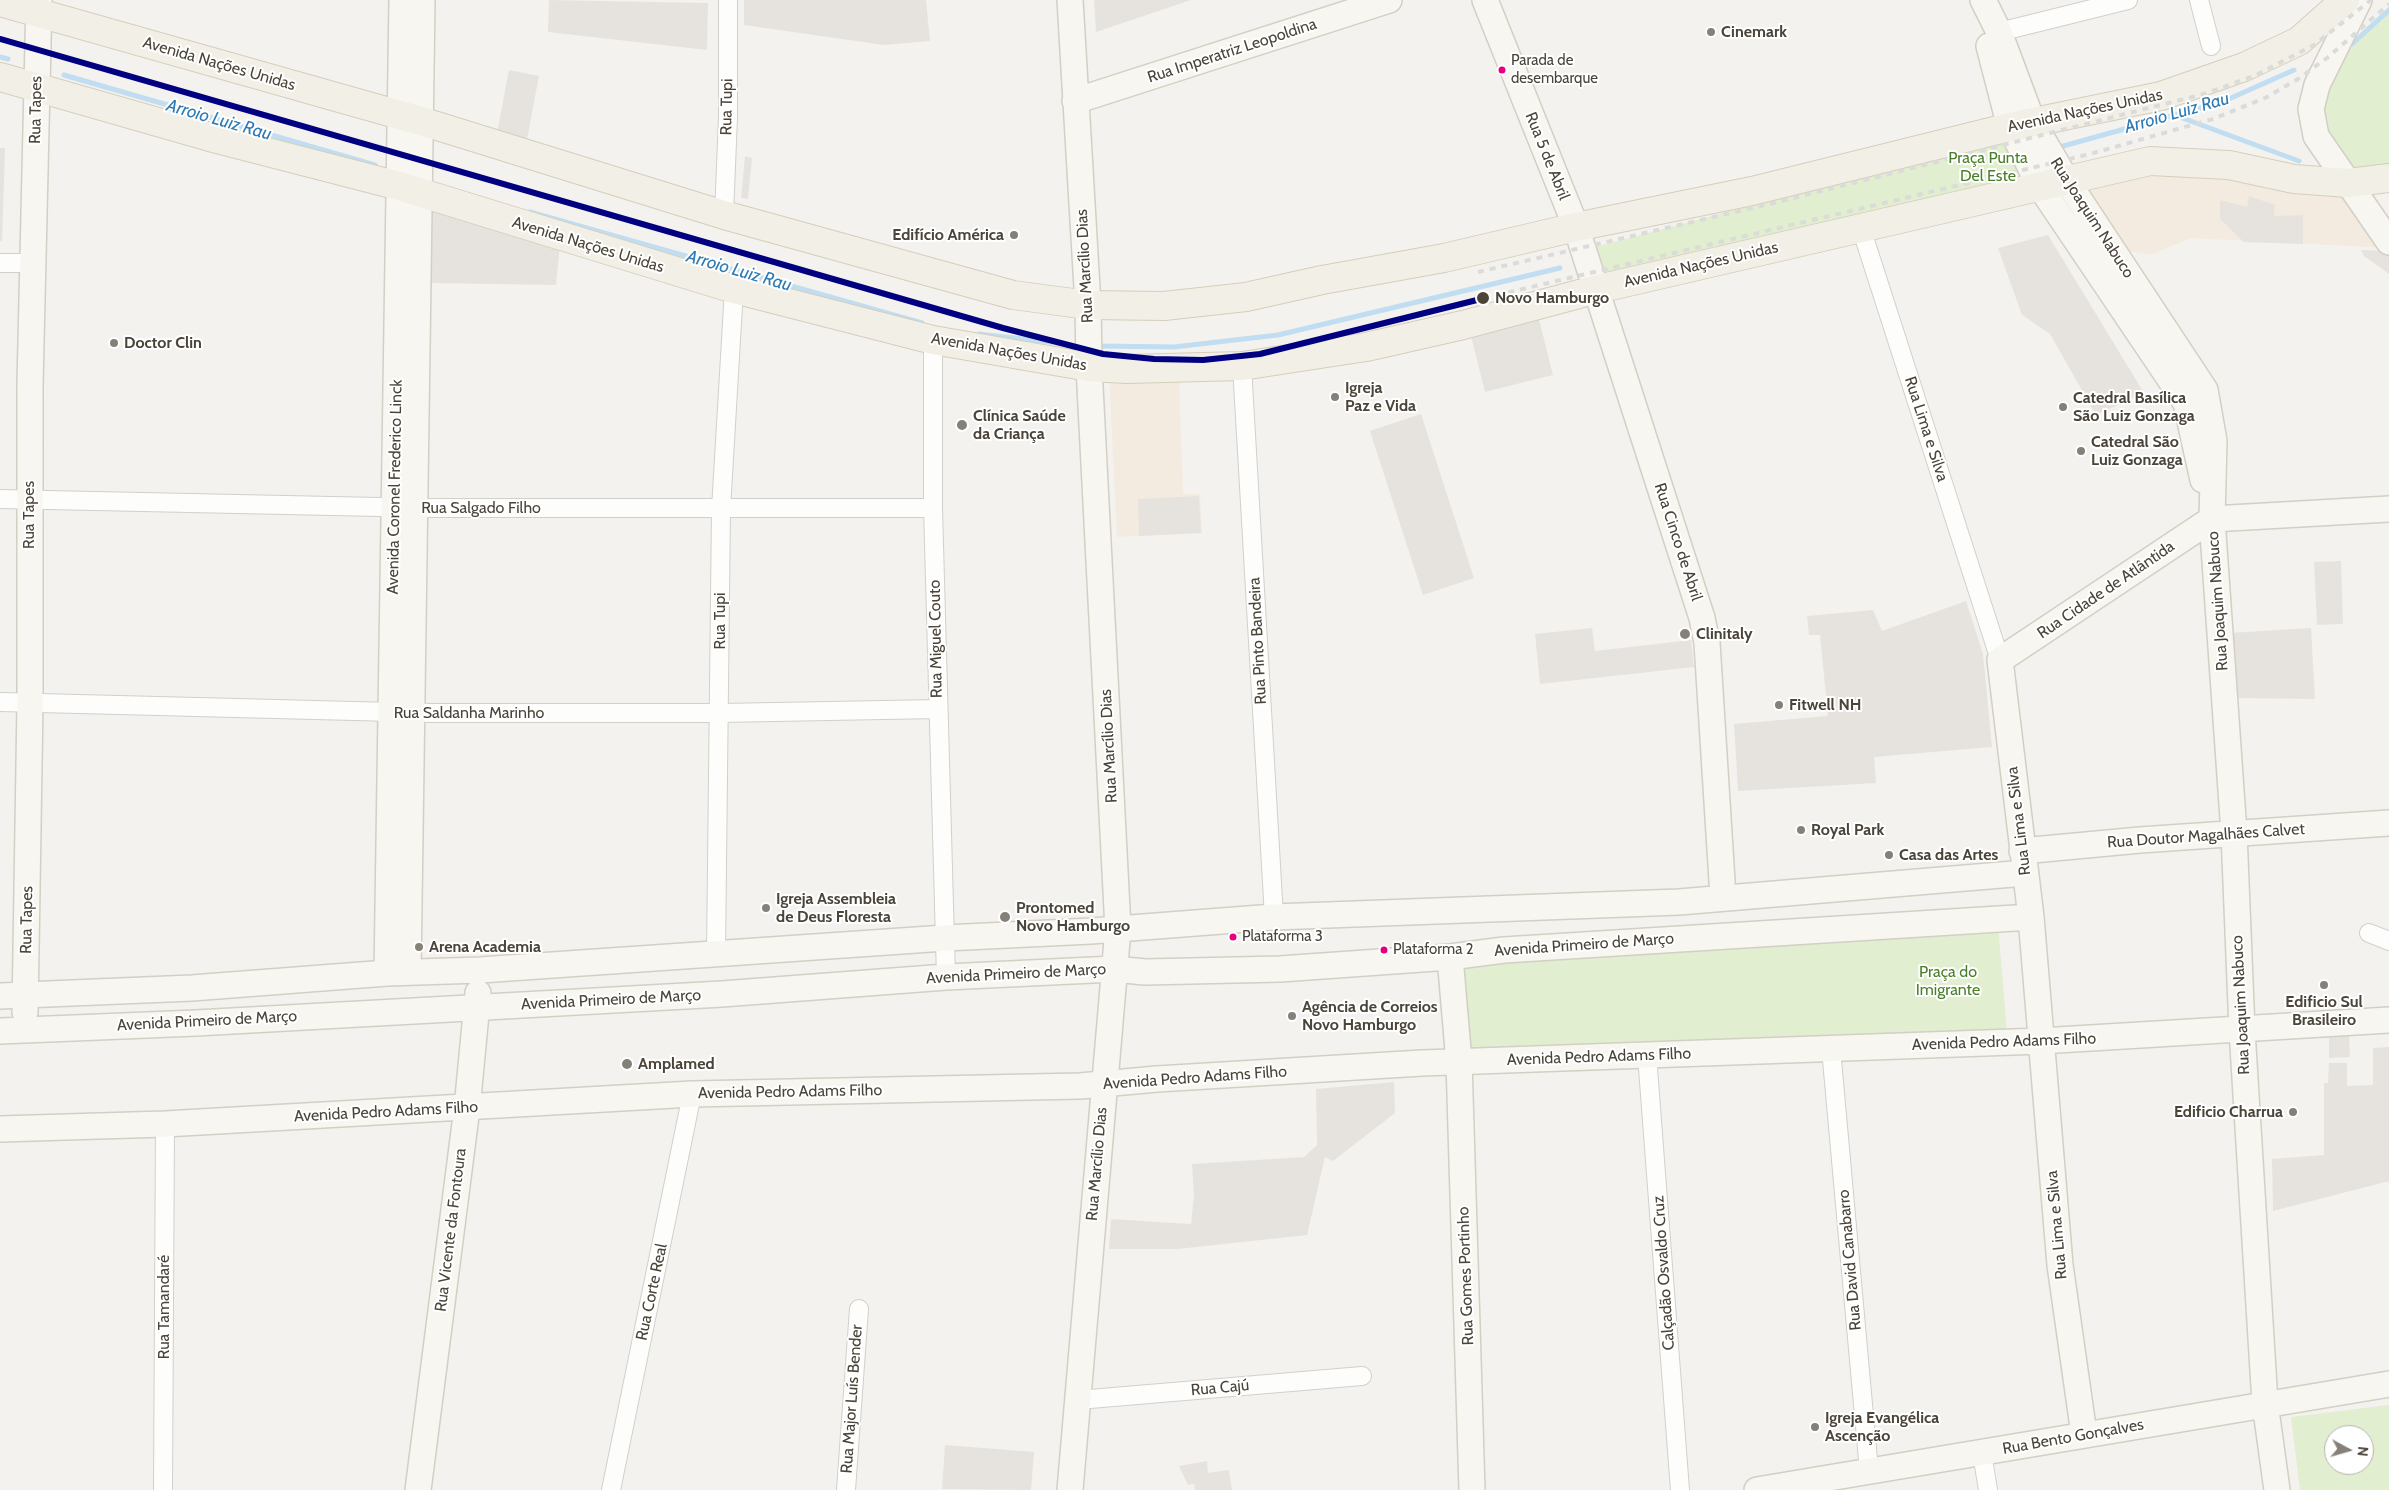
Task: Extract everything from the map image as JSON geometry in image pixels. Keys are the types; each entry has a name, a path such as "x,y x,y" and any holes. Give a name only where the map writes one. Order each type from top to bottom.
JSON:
{"main road":[{"name":"Avenida Nações Unidas","path":"0,2 39,6 724,215 1013,294 1088,305 1164,306 1246,297 1322,280 1444,258 1576,227 1752,192 2022,125 2161,96 2227,74 2299,41 2345,0"},
{"name":"Avenida Nações Unidas","path":"0,76 36,88 408,190 734,289 934,340 1089,367 1171,369 1242,366 1366,347 1462,325 1598,289 2067,182 2150,161 2229,165 2294,179 2348,184 2389,178"}],"street":[{"name":"Avenida Coronel Frederico Linck","path":"402,0 411,119"},
{"name":"Avenida Coronel Frederico Linck","path":"397,973 408,190 411,119 422,0"},
{"name":"Rua Tupi","path":"724,215 728,117 728,0"},
{"name":"Rua Marcílio Dias","path":"1070,0 1088,305 1089,367 1118,929 1103,1085 1070,1490"},
{"name":"Rua Imperatriz Leopoldina","path":"1075,101 1389,0"},
{"name":"Rua 5 de Abril","path":"1485,0 1576,227"},
{"name":"Rua Joaquim Nabuco","path":"1981,0 1999,32 2022,125 2041,188 2186,403 2212,519"},
{"name":"Rua Joaquim Nabuco","path":"1981,0 1986,36 2022,125 2067,182 2205,390 2214,441 2212,519 2234,834 2242,1030 2265,1403 2277,1490"},
{"path":"1999,32 2128,0"},
{"path":"2199,0 2211,46"},
{"path":"2358,0 2318,84 2311,109 2316,136 2389,242"},
{"name":"Rua Tapes","path":"25,1029 30,703 29,499 39,6"},
{"name":"Rua Cinco de Abril","path":"1576,227 1598,289 1702,618 1707,643 1723,897"},
{"name":"Rua Lima e Silva","path":"1861,228 2000,660 2031,917 2060,1265 2084,1434"},
{"path":"0,263 33,263"},
{"name":"Rua Tupi","path":"716,954 721,509 734,289"},
{"name":"Rua Miguel Couto","path":"934,340 933,508 946,978"},
{"name":"Rua Pinto Bandeira","path":"1242,366 1274,917"},
{"name":"Rua Salgado Filho","path":"0,499 404,508 933,508"},
{"path":"2212,519 2389,509"},
{"name":"Rua Cidade de Atlântida","path":"2000,660 2212,519"},
{"name":"Rua Saldanha Marinho","path":"0,702 402,713 720,714 938,709"},
{"name":"Rua Doutor Magalhães Calvet","path":"2024,862 2234,834 2389,823"},
{"name":"Avenida Primeiro de Março","path":"0,996 192,988 945,938 1118,929 1274,917 1679,902 2024,862"},
{"name":"Avenida Primeiro de Março","path":"0,1031 196,1023 722,994 946,978 1114,969 1145,972 1280,969 1450,957 1511,949 2031,917"},
{"path":"2369,933 2389,941"},
{"name":"Rua Gomes Portinho","path":"1450,957 1459,1062 1472,1490"},
{"name":"Rua Vicente da Fontoura","path":"418,1490 467,1108 480,970"},
{"name":"Avenida Pedro Adams Filho","path":"0,1129 165,1124 692,1094 1103,1085 1165,1079 1459,1062 2041,1041 2389,1020"},
{"name":"Rua David Canabarro","path":"1831,1049 1869,1472"},
{"name":"Calçadão Osvaldo Cruz","path":"1647,1055 1680,1490"},
{"name":"Rua Corte Real","path":"611,1490 692,1094"},
{"name":"Rua Tamandaré","path":"163,1490 165,1124"},
{"name":"Rua Major Luís Bender","path":"846,1490 859,1309"},
{"name":"Rua Cajú","path":"1078,1400 1362,1376"},
{"name":"Rua Bento Gonçalves","path":"1757,1490 1982,1453 2265,1403 2389,1384"},
{"path":"1982,1453 1988,1490"}],"shaded area":[{"path":"549,0 708,3 707,50 548,32"},
{"path":"744,0 926,0 930,41 884,45 744,25"},
{"path":"1094,0 1191,0 1096,32"},
{"path":"509,70 539,76 527,139 497,133"},
{"path":"0,148 5,148 2,241 0,241"},
{"path":"745,156 752,158 748,199 741,198"},
{"path":"2121,168 2348,183 2389,248 2191,238 2150,255 2110,248 2070,186"},
{"path":"2249,196 2275,205 2274,216 2303,215 2303,244 2244,242 2220,219 2220,200 2247,207"},
{"path":"431,207 560,244 556,285 429,283"},
{"path":"2048,235 2144,393 2096,415 2050,334 2022,315 1998,248"},
{"path":"2361,250 2385,251 2389,255 2389,274 2364,256"},
{"path":"1539,319 1553,375 1485,392 1471,336"},
{"path":"1179,371 1183,494 1200,494 1202,533 1117,537 1109,374"},
{"path":"1421,414 1474,578 1423,595 1370,431"},
{"path":"1199,496 1201,533 1139,536 1138,499"},
{"path":"2341,561 2343,624 2317,625 2314,562"},
{"path":"1966,601 1983,654 1992,747 1874,757 1876,783 1738,791 1734,724 1828,716 1820,635 1809,635 1807,616 1873,610 1882,631"},
{"path":"1592,628 1595,651 1691,640 1694,667 1540,684 1535,634"},
{"path":"2311,628 2315,699 2235,698 2230,633"},
{"path":"2349,1035 2350,1057 2329,1058 2329,1036"},
{"path":"2389,1047 2389,1181 2273,1211 2272,1159 2324,1155 2324,1083 2328,1083 2329,1063 2347,1063 2347,1086 2373,1085 2373,1048"},
{"path":"1394,1082 1395,1113 1333,1161 1325,1157 1307,1235 1178,1249 1109,1249 1111,1219 1191,1224 1194,1195 1192,1164 1304,1157 1317,1145 1316,1089"},
{"path":"945,1445 1034,1452 1031,1490 942,1489"},
{"path":"1207,1461 1208,1473 1229,1470 1232,1490 1195,1490 1194,1484 1188,1485 1179,1466"}],"green space":[{"path":"2389,10 2389,178 2348,183 2331,159 2317,85 2332,54 2352,44"},
{"name":"Praça Punta Del Este","path":"2001,139 2025,183 1596,280 1584,250"},
{"name":"Praça do Imigrante","path":"1998,925 2007,1033 1464,1057 1458,967 1505,955"},
{"path":"2389,1405 2389,1490 2300,1490 2291,1417"}],"waterway":[{"name":"Arroio Luiz Rau","path":"2352,44 2389,10"},
{"name":"Arroio Luiz Rau","path":"0,57 8,59"},
{"name":"Arroio Luiz Rau","path":"2056,148 2222,102 2294,70"},
{"name":"Arroio Luiz Rau","path":"64,75 375,165"},
{"path":"2177,116 2299,161"},
{"name":"Arroio Luiz Rau","path":"530,212 922,323"},
{"name":"Arroio Luiz Rau","path":"1099,346 1174,347 1278,335 1560,268"},
{"name":"Arroio Luiz Rau","path":"979,334 1058,343"}],"railway":[{"path":"1478,272 1786,200 2204,94 2254,76 2314,45 2371,0"},
{"path":"1485,298 2090,154 2213,119 2265,98 2298,79 2327,58 2389,4"}],"transit line":[{"path":"0,39 1003,328 1103,354 1154,359 1203,360 1260,354 1485,298"}],"place":[{"name":"Cinemark","path":"1711,32"},
{"name":"Parada de desembarque","path":"1502,70"},
{"name":"Edifício América","path":"1014,235"},
{"name":"Novo Hamburgo","path":"1483,298"},
{"name":"Doctor Clin","path":"114,343"},
{"name":"Igreja Paz e Vida","path":"1335,397"},
{"name":"Catedral Basílica São Luiz Gonzaga","path":"2063,407"},
{"name":"Clínica Saúde da Criança","path":"962,425"},
{"name":"Catedral São Luiz Gonzaga","path":"2081,451"},
{"name":"Clinitaly","path":"1685,634"},
{"name":"Fitwell NH","path":"1779,705"},
{"name":"Royal Park","path":"1801,830"},
{"name":"Casa das Artes","path":"1889,855"},
{"name":"Igreja Assembleia de Deus Floresta","path":"766,908"},
{"name":"Prontomed Novo Hamburgo","path":"1005,917"},
{"name":"Plataforma 3","path":"1233,937"},
{"name":"Arena Academia","path":"419,947"},
{"name":"Plataforma 2","path":"1384,950"},
{"name":"Edificio Sul Brasileiro","path":"2324,985"},
{"name":"Agência de Correios Novo Hamburgo","path":"1292,1016"},
{"name":"Amplamed","path":"627,1064"},
{"name":"Edificio Charrua","path":"2293,1112"},
{"name":"Igreja Evangélica Ascenção","path":"1815,1427"}]}
